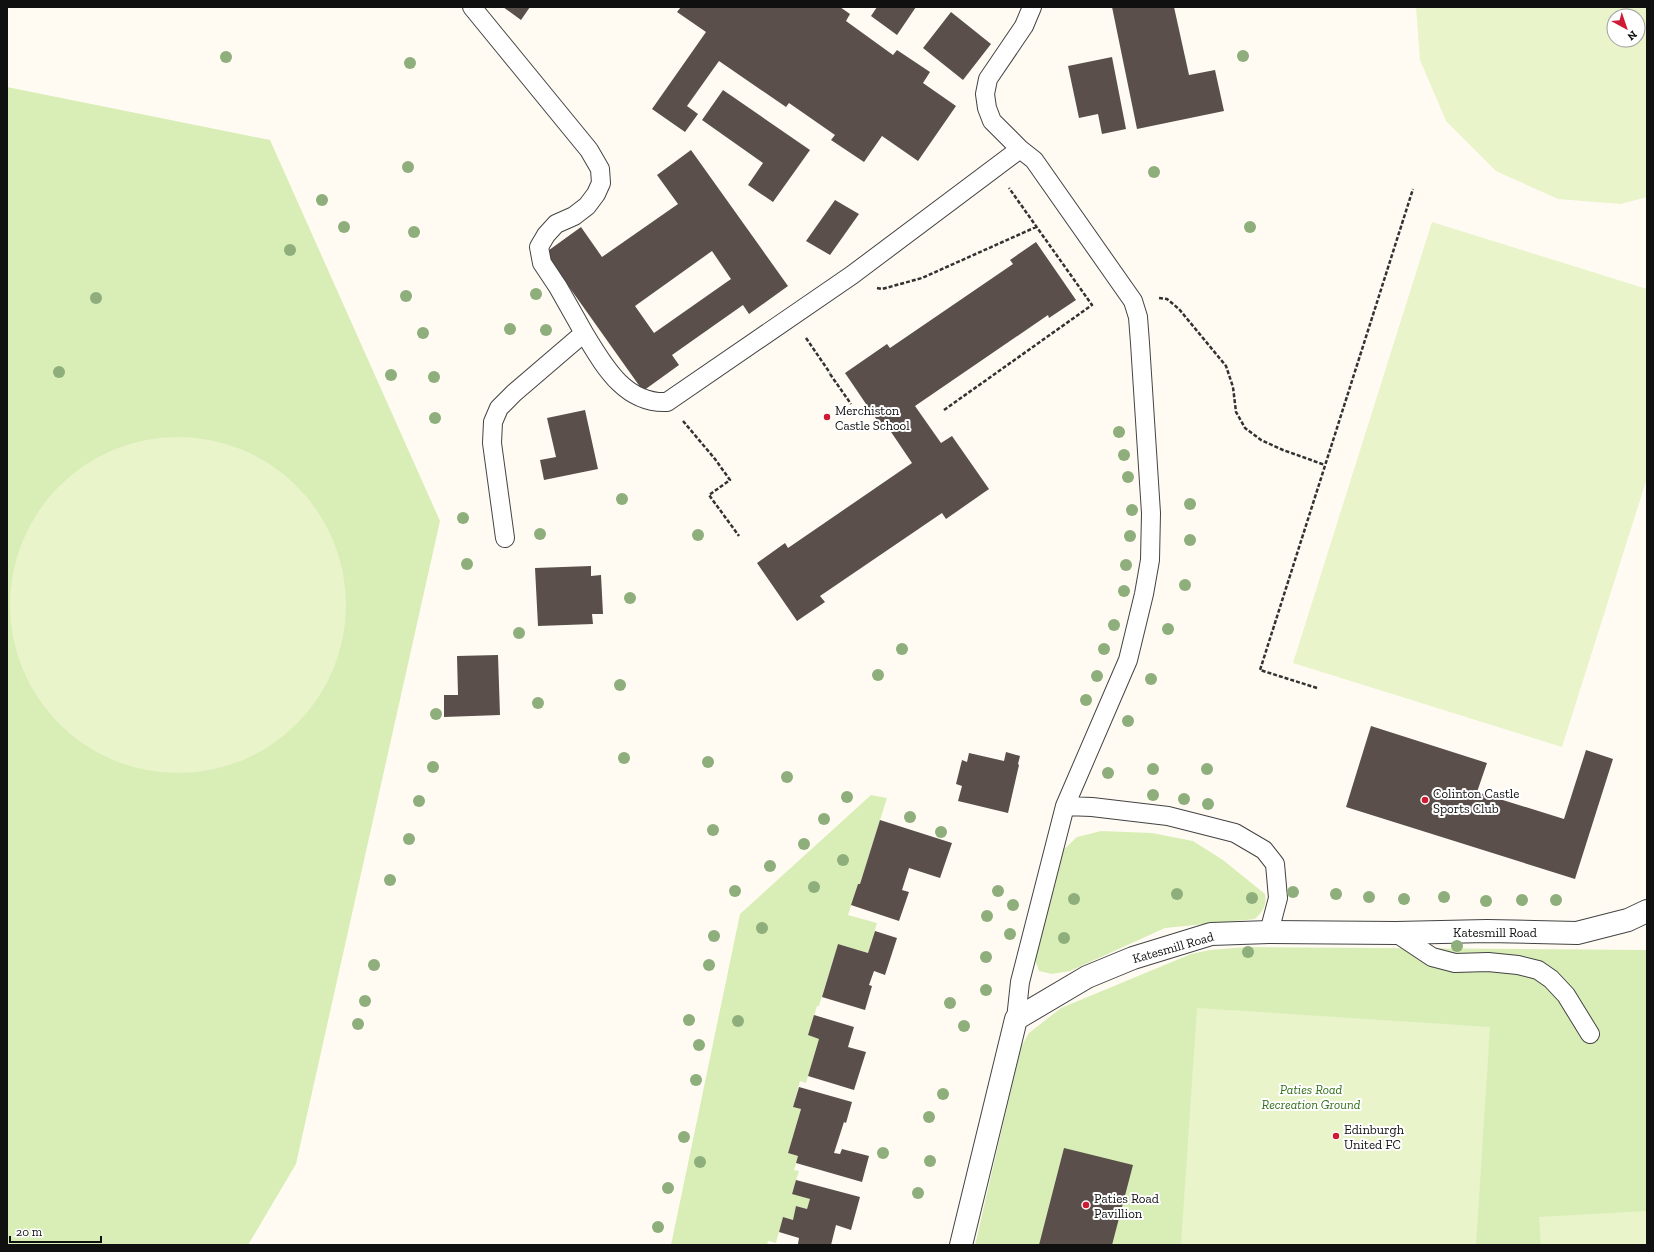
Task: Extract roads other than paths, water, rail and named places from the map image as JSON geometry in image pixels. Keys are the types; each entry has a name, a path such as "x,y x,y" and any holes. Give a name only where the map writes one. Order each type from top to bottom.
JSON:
{"street":[{"name":"Katesmill Road","path":"1016,1018 1087,977 1133,958 1211,934 1269,932 1577,932 1628,920 1647,911"},
{"path":"961,1245 1016,1018"}],"lane":[{"path":"472,7 589,150 600,169 601,183 588,206 574,216 556,224 546,235 539,247 542,263 558,287 607,370 624,389 655,402 667,402 852,275 1020,148"},
{"path":"1016,1018 1020,982 1065,806 1128,660 1144,594 1150,560 1151,513 1148,440 1138,317 1133,301 1046,174 1034,160 992,121 987,108 985,94 988,79 1024,26 1032,7"},
{"path":"505,538 492,443 492,422 499,408 514,393 584,333"},
{"path":"1065,806 1099,808 1168,816 1236,833 1264,850 1275,864 1278,898 1269,932"},
{"path":"1396,933 1432,957 1456,962 1488,962 1518,965 1538,970 1551,979 1566,995 1590,1034"}],"place":[{"name":"Merchiston Castle School","path":"827,417"},
{"name":"Colinton Castle Sports Club","path":"1425,800"},
{"name":"Edinburgh United FC","path":"1336,1136"},
{"name":"Paties Road Pavillion","path":"1086,1205"}],"park label":[{"name":"Paties Road Recreation Ground","path":"1311,1096"}]}
